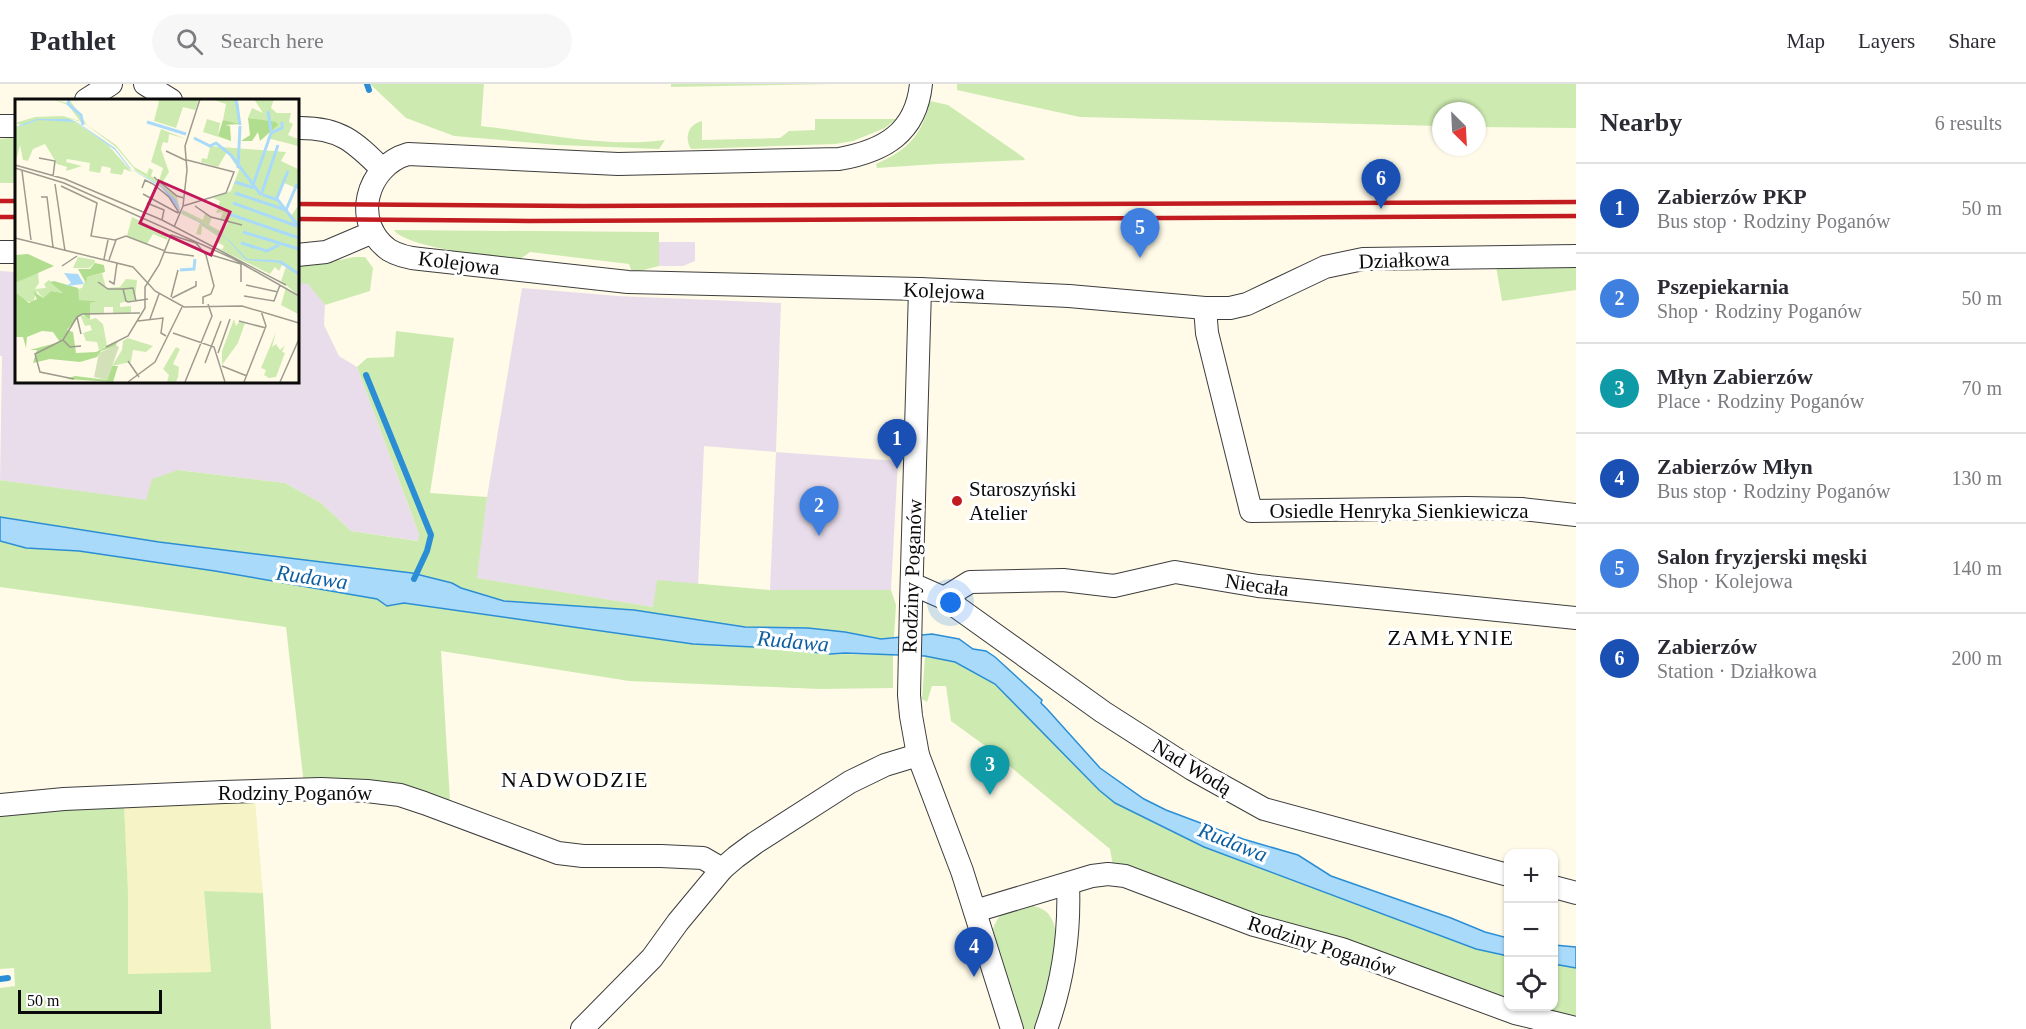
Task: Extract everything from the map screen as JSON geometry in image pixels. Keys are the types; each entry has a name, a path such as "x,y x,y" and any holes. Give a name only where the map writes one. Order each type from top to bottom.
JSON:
{"street":[{"path":"88,99 111,84"},
{"path":"145,84 169,99"},
{"path":"298,255 326,252 373,232 367,214 369,191 382,169 401,156 418,154 618,164 839,159 861,155 890,142 911,120 918,105 921,84"},
{"path":"298,128 330,130 365,153 382,169"},
{"name":"Kolejowa","path":"373,232 389,249 408,257 530,272 667,284 920,289 1069,296 1205,308"},
{"name":"Działkowa","path":"1205,308 1230,308 1247,304 1325,267 1363,259 1576,256"},
{"name":"Rodziny Poganów","path":"920,289 909,695 918,755 975,910 1012,1029"},
{"name":"Osiedle Henryka Sienkiewicza","path":"1205,308 1207,333 1251,511 1460,508 1522,509 1576,515"},
{"name":"Niecała","path":"944,598 970,582 1063,580 1114,586 1176,572 1258,586 1576,618"},
{"name":"Nad Wodą","path":"911,594 944,598 1103,712 1192,769 1264,809 1504,874"},
{"path":"582,1029 652,958 678,922 722,869 755,843 850,782 885,765 918,755"},
{"name":"Rodziny Poganów","path":"0,805 64,799 243,791 321,789 368,791 400,795 558,853 583,856 703,858 722,869"},
{"name":"Rodziny Poganów","path":"975,910 1092,876 1108,874 1125,876 1254,925 1342,949 1515,1013 1576,1028"},
{"path":"1046,1029 1067,944 1068,884"},
{"path":"1558,888 1576,893"}],"shaded area":[{"path":"659,242 695,242 695,261 683,266 659,266"},
{"path":"0,271 15,272 15,382 298,382 298,283 308,283 325,305 324,325 339,356 357,367 419,534 419,541 351,531 321,503 285,483 178,470 146,501 0,480 2,356 0,356"},
{"path":"522,288 618,296 781,303 776,452 704,446 698,588 653,607 476,578 487,497"},
{"path":"776,452 898,461 891,590 770,590"},
{"path":"255,800 263,893 204,891 211,972 128,975 128,892 124,804"}],"green space":[{"path":"370,84 484,84 481,126 596,141 665,140 659,149 559,145 454,136 406,118"},
{"path":"671,84 834,84 671,87"},
{"path":"957,84 1576,84 1576,128 1486,127 1486,102 1432,102 1432,126 1080,117 957,90"},
{"path":"930,101 948,105 1025,160 877,168 876,164 897,153 912,140 923,123"},
{"path":"815,119 896,119 885,128 853,141 835,144 691,149 688,140 693,125 702,121 702,140 780,138 789,131 815,130"},
{"path":"15,137 15,183 0,183 0,139"},
{"path":"394,230 659,232 659,266 632,273 629,264 530,252 519,260 491,257 432,247 415,242"},
{"path":"365,257 373,268 370,291 325,305 308,284 298,283 298,264 321,264 337,258 340,260"},
{"path":"1576,264 1576,290 1502,301 1496,266"},
{"path":"396,331 454,338 430,493 487,497 477,578 653,607 657,580 770,590 891,590 896,605 894,637 881,639 808,628 745,627 634,610 504,601 452,583 412,573 159,542 0,517 0,480 146,500 152,479 178,470 285,483 321,503 351,531 418,541 419,534 357,367 367,358 394,357"},
{"path":"0,541 26,548 79,551 215,571 377,599 387,606 404,603 693,644 775,648 830,654 893,655 893,688 819,689 629,681 441,651 450,801 304,785 286,627 0,587"},
{"path":"925,656 955,662 995,684 1099,790 1116,803 1204,847 1476,949 1504,955 1504,1005 1113,866 1110,849 984,745 951,721 946,686 932,686 927,702 922,699"},
{"path":"124,804 128,892 128,974 211,972 204,891 263,893 271,1029 0,1029 0,988 15,986 14,968 0,969 0,811"},
{"path":"1018,905 1036,907 1048,914 1057,939 1054,982 1036,1029 1024,1029 992,932 1001,915"},
{"path":"1558,965 1576,968 1576,1024 1527,1011 1558,1011"}],"water":[{"name":"Rudawa","path":"0,517 159,542 412,573 452,583 504,601 634,610 745,627 808,628 881,639 932,634 959,639 973,649 986,651 995,657 1042,700 1041,703 1100,768 1144,799 1166,810 1243,839 1298,855 1331,876 1504,937 1504,955 1476,949 1204,847 1115,803 1099,790 995,684 955,662 925,656 830,654 775,648 693,644 404,603 387,606 377,599 215,571 79,551 26,548 0,541"},
{"path":"1558,945 1576,947 1576,968 1558,965"}],"waterway":[{"path":"367,84 369,90"},
{"path":"366,375 431,535 427,551 414,579"},
{"path":"0,979 8,978"}],"railway":[{"path":"0,201 15,201"},
{"path":"298,204 583,206 1576,202"},
{"path":"298,219 529,221 1576,216"},
{"path":"0,217 15,217"}],"place":[{"name":"Zabierzów","path":"1381,209"},
{"name":"Salon fryzjerski męski","path":"1140,258"},
{"name":"Zabierzów PKP","path":"897,469"},
{"name":"Staroszyński Atelier","path":"957,501"},
{"name":"Pszepiekarnia","path":"819,536"},
{"name":"Młyn Zabierzów","path":"990,795"},
{"name":"Zabierzów Młyn","path":"974,977"}],"district":[{"name":"ZAMŁYNIE","path":"1451,637"},
{"name":"NADWODZIE","path":"575,779"}]}
